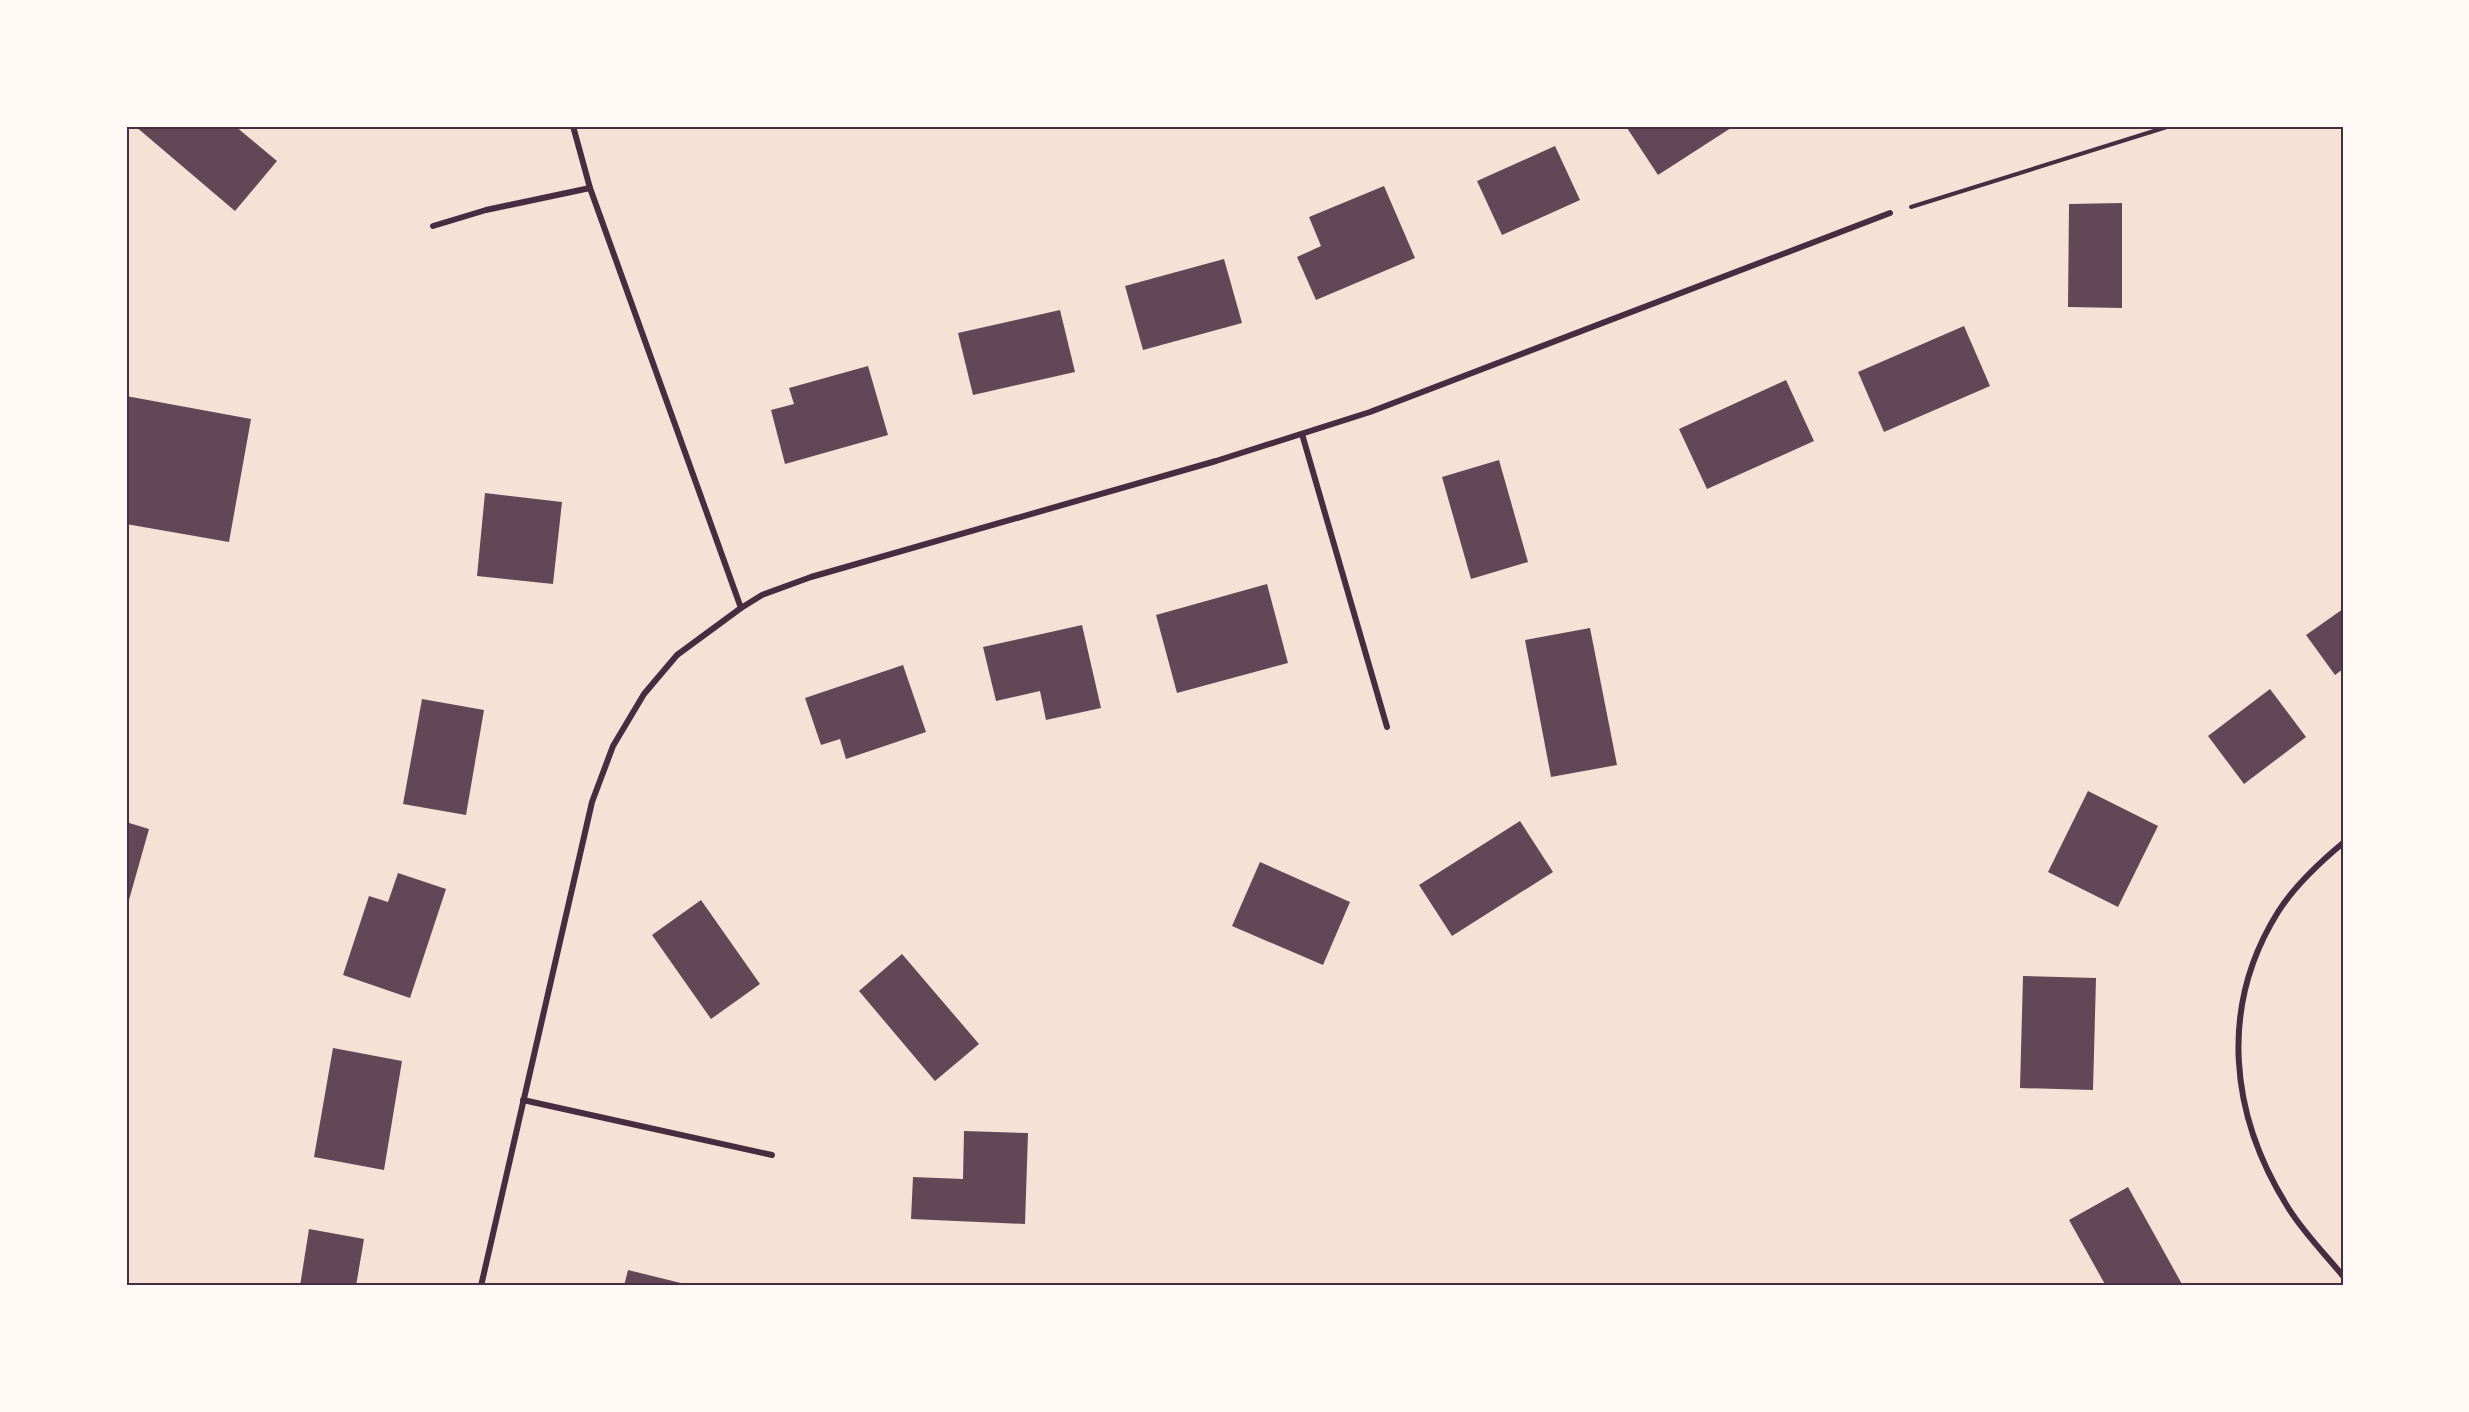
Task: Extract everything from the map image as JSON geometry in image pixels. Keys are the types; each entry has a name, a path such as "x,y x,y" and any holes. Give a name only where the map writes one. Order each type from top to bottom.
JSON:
{"street":[{"path":"573,126 590,188 741,608"},
{"path":"433,226 486,210 590,188"},
{"path":"480,1286 592,802 613,746 644,694 678,655 762,595 811,576 1204,465 1370,412 1890,213"},
{"path":"1302,434 1387,727"},
{"path":"2343,843 2311,870 2278,912 2254,961 2246,987 2238,1041 2238,1068 2244,1104 2262,1159 2289,1210 2343,1276"},
{"path":"523,1100 772,1155"}],"path":[{"path":"1890,213 2170,126"}],"building":[{"path":"135,126 235,126 277,161 235,211"},
{"path":"1630,126 1734,126 1658,175 1627,128"},
{"path":"1555,146 1580,200 1502,235 1477,181"},
{"path":"1384,186 1415,258 1316,300 1297,257 1321,246 1309,217"},
{"path":"2122,203 2122,308 2068,307 2069,204"},
{"path":"1224,259 1242,323 1143,350 1125,286"},
{"path":"1060,310 1075,372 973,395 958,333"},
{"path":"1964,326 1990,386 1884,432 1858,372"},
{"path":"868,366 888,435 785,464 771,410 794,404 789,388"},
{"path":"1786,380 1814,441 1707,489 1679,429"},
{"path":"126,396 251,419 229,542 126,524"},
{"path":"1499,460 1528,562 1471,579 1442,477"},
{"path":"485,493 562,502 553,584 477,576"},
{"path":"1267,584 1288,663 1177,693 1156,615"},
{"path":"2343,609 2343,669 2335,675 2306,635"},
{"path":"1082,625 1101,708 1046,720 1040,691 996,701 983,647"},
{"path":"1590,628 1617,765 1551,777 1525,640"},
{"path":"903,665 926,732 846,759 840,739 821,745 805,698"},
{"path":"2270,689 2306,737 2244,784 2208,736"},
{"path":"422,699 484,710 466,815 403,804"},
{"path":"2088,791 2158,826 2118,907 2048,872"},
{"path":"1520,821 1553,872 1452,936 1419,885"},
{"path":"126,822 149,829 127,907 126,907"},
{"path":"1260,862 1350,902 1323,965 1232,926"},
{"path":"398,873 446,889 410,998 343,975 369,896 388,902"},
{"path":"701,900 760,984 711,1019 652,935"},
{"path":"902,954 979,1044 935,1081 859,991"},
{"path":"2023,976 2096,978 2093,1090 2020,1088"},
{"path":"333,1048 402,1061 384,1170 314,1157"},
{"path":"964,1131 1028,1133 1025,1224 911,1219 913,1177 963,1179"},
{"path":"2128,1187 2183,1286 2106,1286 2069,1220"},
{"path":"309,1229 364,1239 356,1286 300,1286"},
{"path":"628,1270 689,1285 689,1286 624,1286"}]}
